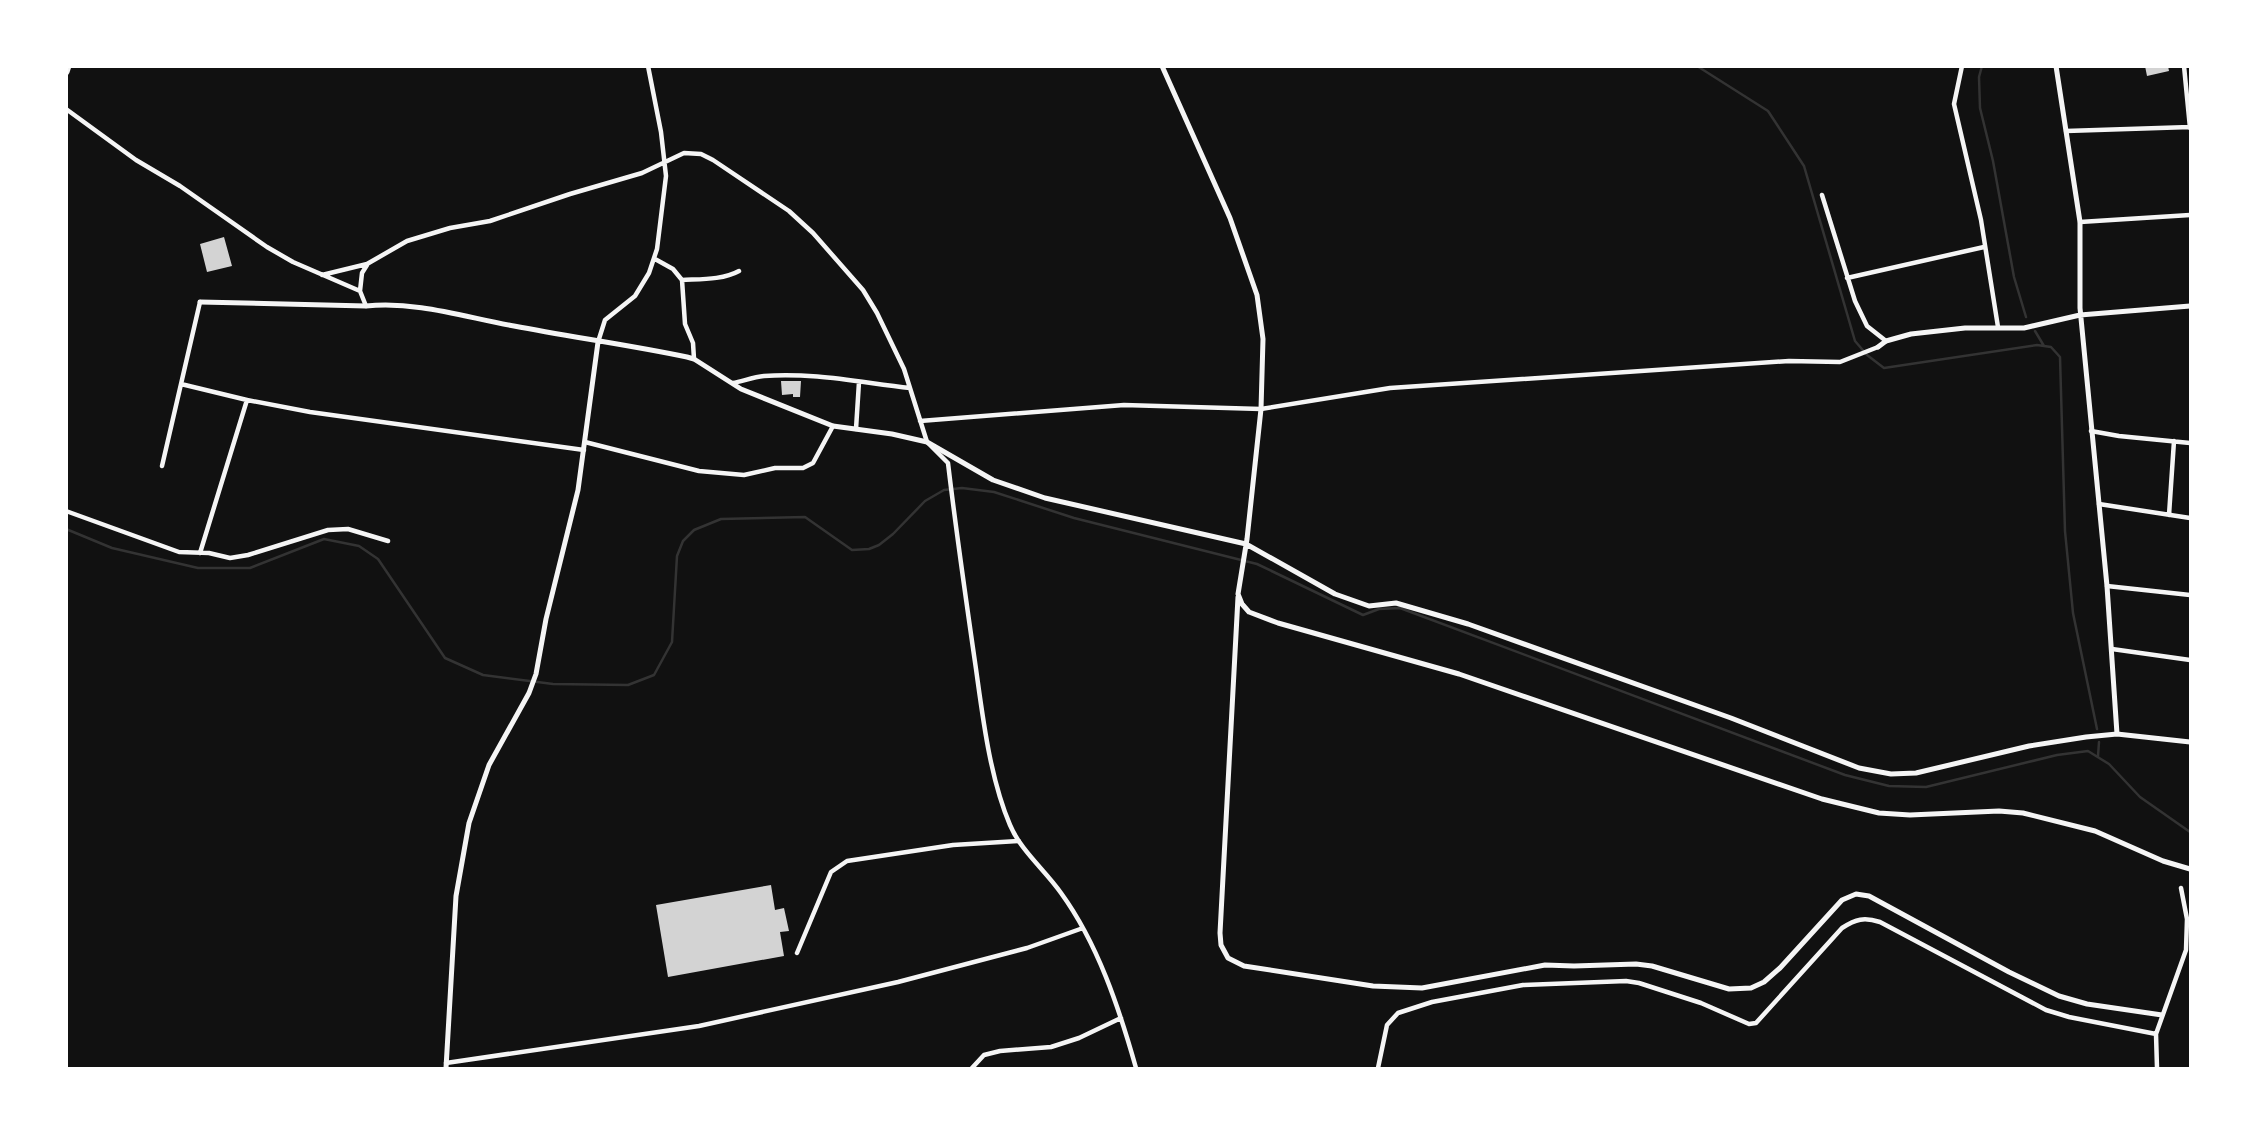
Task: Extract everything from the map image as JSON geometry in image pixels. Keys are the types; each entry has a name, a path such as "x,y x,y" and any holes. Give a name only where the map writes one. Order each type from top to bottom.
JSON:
{"highway":[{"path":"66,72 68,66"}],"street":[{"path":"649,66 666,176 655,258 635,296 605,320 598,342 578,490 546,619 536,674 529,693 489,765 468,822 456,896 446,1066 712,1023 898,982 1027,948 1083,928"},
{"path":"1162,66 1230,218 1250,271 1263,339 1261,409 1246,547 1238,594 1220,933 1224,952 1237,964 1406,989 1545,965 1636,964 1652,966 1712,986 1743,989 1759,985 1780,968 1842,900 1849,896 1862,895 2059,996 2087,1004 2162,1016"},
{"path":"1962,66 1954,104 1981,220 1998,327"},
{"path":"2056,66 2080,222 2080,315 2107,586 2117,734"},
{"path":"2066,131 2190,127 2185,66"},
{"path":"66,109 136,160 180,186 267,247 360,291"},
{"path":"322,275 367,264 407,241 450,228 490,221 642,173 684,153 701,154 789,211 813,233 863,290 877,313 904,369 927,442 948,463 984,722 1000,795 1010,825 1019,841 1061,893 1095,952 1121,1018 1136,1069"},
{"path":"1822,195 1847,278 1867,326 1886,341"},
{"path":"2080,222 2190,215"},
{"path":"1847,278 1984,247"},
{"path":"655,258 673,269 682,280 685,324 693,343 694,359"},
{"path":"366,306 360,291 362,273 367,264"},
{"path":"682,280 720,277 739,271"},
{"path":"162,466 200,302 421,306 694,359 763,399 833,426 927,442 993,480 1045,498 1246,547 1335,594 1369,606 1396,603 1468,624 1731,718 1859,768 1891,774 1916,773 2029,746 2117,734 2190,742"},
{"path":"920,421 1124,405 1261,409 1341,395 1437,384 1789,361 1840,362 1878,347 1886,341 1911,334 1998,327 2024,328 2080,315 2190,306"},
{"path":"733,383 763,376 818,377 910,388"},
{"path":"856,429 859,382"},
{"path":"181,384 247,400 321,413 584,450"},
{"path":"200,553 247,400"},
{"path":"586,442 699,471 744,475 775,468 803,468 813,463 833,426"},
{"path":"2090,431 2190,443"},
{"path":"2169,515 2174,441"},
{"path":"2099,504 2190,518"},
{"path":"66,511 179,552 230,558 248,555 320,532 348,529 388,541"},
{"path":"2107,586 2190,596"},
{"path":"1238,594 1242,604 1259,617 1459,674 1822,799 1879,813 2023,813 2095,831 2190,869"},
{"path":"2112,649 2190,660"},
{"path":"797,953 831,872 847,861 953,845 1019,841"},
{"path":"2157,1069 2156,1034 2186,950 2187,919 2180,888"},
{"path":"1378,1069 1387,1025 1398,1013 1432,1002 1523,985 1626,981 1648,985 1749,1024 1756,1023 1842,928 1865,918 1880,922 2046,1010 2156,1034"},
{"path":"972,1069 984,1055 1051,1047 1079,1038 1121,1018"}],"building":[{"path":"2145,66 2168,66 2169,71 2147,76"},
{"path":"224,237 232,266 207,272 200,244"},
{"path":"781,381 801,381 800,397 793,397 793,394 782,395"},
{"path":"771,885 775,910 784,908 789,931 780,932 784,956 668,977 656,905"}],"waterway":[{"path":"1697,66 1768,111 1804,166 1855,341 1867,355 1884,368 2037,345 2051,347 2060,357 2065,531 2073,613 2097,729"},
{"path":"1982,66 1979,77 1980,108 1993,161 2014,277 2026,317"},
{"path":"2035,331 2044,346"},
{"path":"66,529 112,548 198,568 250,568 324,539 359,546 378,559 445,658 483,675 553,684 628,685 654,675 672,642 677,556 683,541 694,530 721,519 805,517 852,550 869,549 893,534 925,501 944,490 962,488 994,492 1074,518 1257,564 1363,615 1379,609 1400,608 1845,775 1889,786 1926,787 2057,755 2088,751 2109,764 2140,797 2190,832"},
{"path":"2098,756 2099,742"}]}
